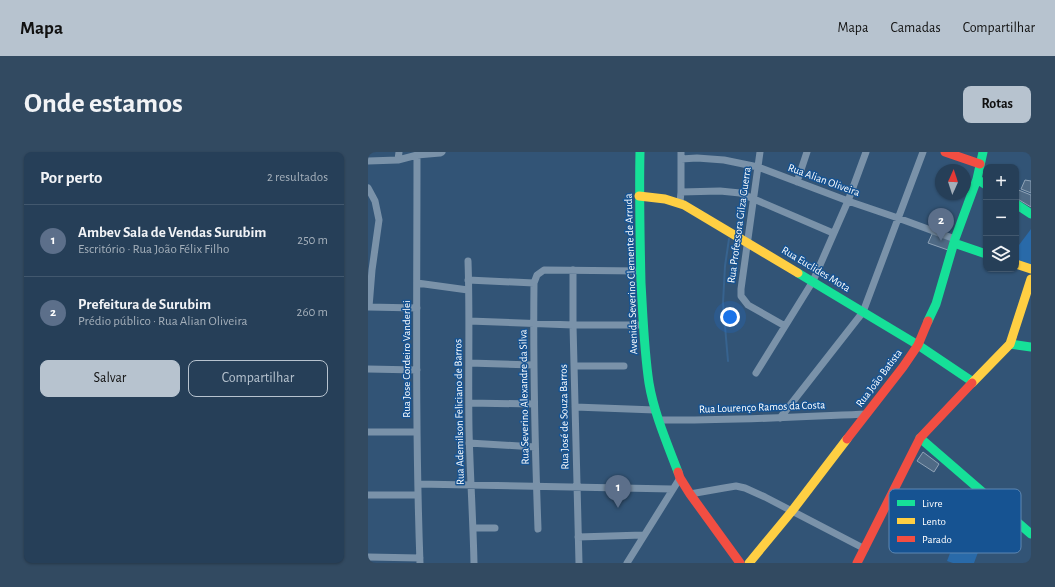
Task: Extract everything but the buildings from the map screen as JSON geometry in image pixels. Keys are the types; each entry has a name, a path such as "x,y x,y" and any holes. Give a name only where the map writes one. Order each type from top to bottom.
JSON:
{"main road":[{"name":"Avenida Severino Clemente de Arruda","path":"640,152 640,271 643,325 649,383 655,410 680,478 740,563"},
{"path":"945,152 980,164"},
{"name":"Rua João Batista","path":"749,563 792,511 903,367 918,345 936,304 955,241 977,179 983,152"},
{"path":"977,179 983,183"},
{"name":"Rua Euclides Mota","path":"639,196 662,198 680,202 918,345 973,382"},
{"path":"1019,206 1031,214"},
{"path":"955,241 983,253"},
{"path":"1019,265 1031,269"},
{"path":"895,489 920,438 1010,344 1031,279"},
{"path":"1010,344 1031,347"},
{"path":"920,438 979,489"},
{"path":"857,563 889,501"},
{"path":"1021,525 1031,534"}],"street":[{"path":"398,160 399,152"},
{"path":"368,161 398,160 417,155 442,152"},
{"name":"Rua Professora Gilza Guerra","path":"760,152 741,296 748,305 785,326"},
{"path":"798,182 807,152"},
{"path":"756,373 813,281 848,201 866,152"},
{"path":"780,418 863,312 923,152"},
{"name":"Rua Jose Cordeiro Vanderlei","path":"417,155 417,432 420,560"},
{"path":"680,202 681,155"},
{"name":"Rua Alian Oliveira","path":"681,155 724,160 758,167 898,218 955,241"},
{"path":"368,188 375,202 378,220 369,307 417,308"},
{"path":"681,192 714,191 740,193 834,234"},
{"name":"Rua Ademilson Feliciano de Barros","path":"468,261 470,363 469,403 474,563"},
{"path":"468,280 534,283 537,275 544,270 640,271"},
{"name":"Rua José de Souza Barros","path":"573,270 578,563"},
{"path":"417,283 468,290"},
{"name":"Rua Severino Alexandre da Silva","path":"534,283 533,365 538,528"},
{"path":"469,321 643,325"},
{"path":"470,363 533,365"},
{"path":"574,366 624,366"},
{"path":"368,369 417,370"},
{"path":"469,403 534,404"},
{"path":"575,407 655,410"},
{"name":"Rua Lourenço Ramos da Costa","path":"659,420 780,418 867,414"},
{"path":"368,432 417,432"},
{"path":"470,443 535,447"},
{"path":"627,563 643,535 680,478"},
{"path":"418,484 672,489"},
{"path":"690,494 736,486 745,488 765,496 865,549"},
{"path":"368,495 418,495"},
{"path":"473,528 495,528"},
{"path":"578,538 643,535"},
{"path":"368,557 420,560"}],"shaded area":[{"path":"1031,229 1031,268 1019,263 1019,245"},
{"path":"950,553 978,553 974,563 953,563 947,561"}],"waterway":[{"path":"728,361 723,303 725,266 729,239"}],"traffic: fast":[{"path":"640,152 641,283 647,371 657,417 678,472"},
{"path":"928,321 936,304 955,239 977,179 983,152"},
{"path":"977,179 983,183"},
{"path":"1019,206 1031,214"},
{"path":"954,243 983,253"},
{"path":"798,273 918,345 973,382"},
{"path":"1010,344 1031,347"},
{"path":"920,438 979,489"},
{"path":"1021,525 1031,534"}],"traffic: slow":[{"path":"639,196 665,199 684,205 798,273"},
{"path":"1019,265 1031,269"},
{"path":"972,383 1010,344 1031,279"},
{"path":"749,563 792,511 847,439"}],"traffic: jam":[{"path":"945,152 980,164"},
{"path":"847,439 903,367 918,345 928,321"},
{"path":"894,489 920,438 972,383"},
{"path":"678,472 690,494 740,563"},
{"path":"857,563 889,500"}],"place":[{"name":"Prefeitura de Surubim","path":"941,241"},
{"name":"Ambev Sala de Vendas Surubim","path":"618,508"}]}
